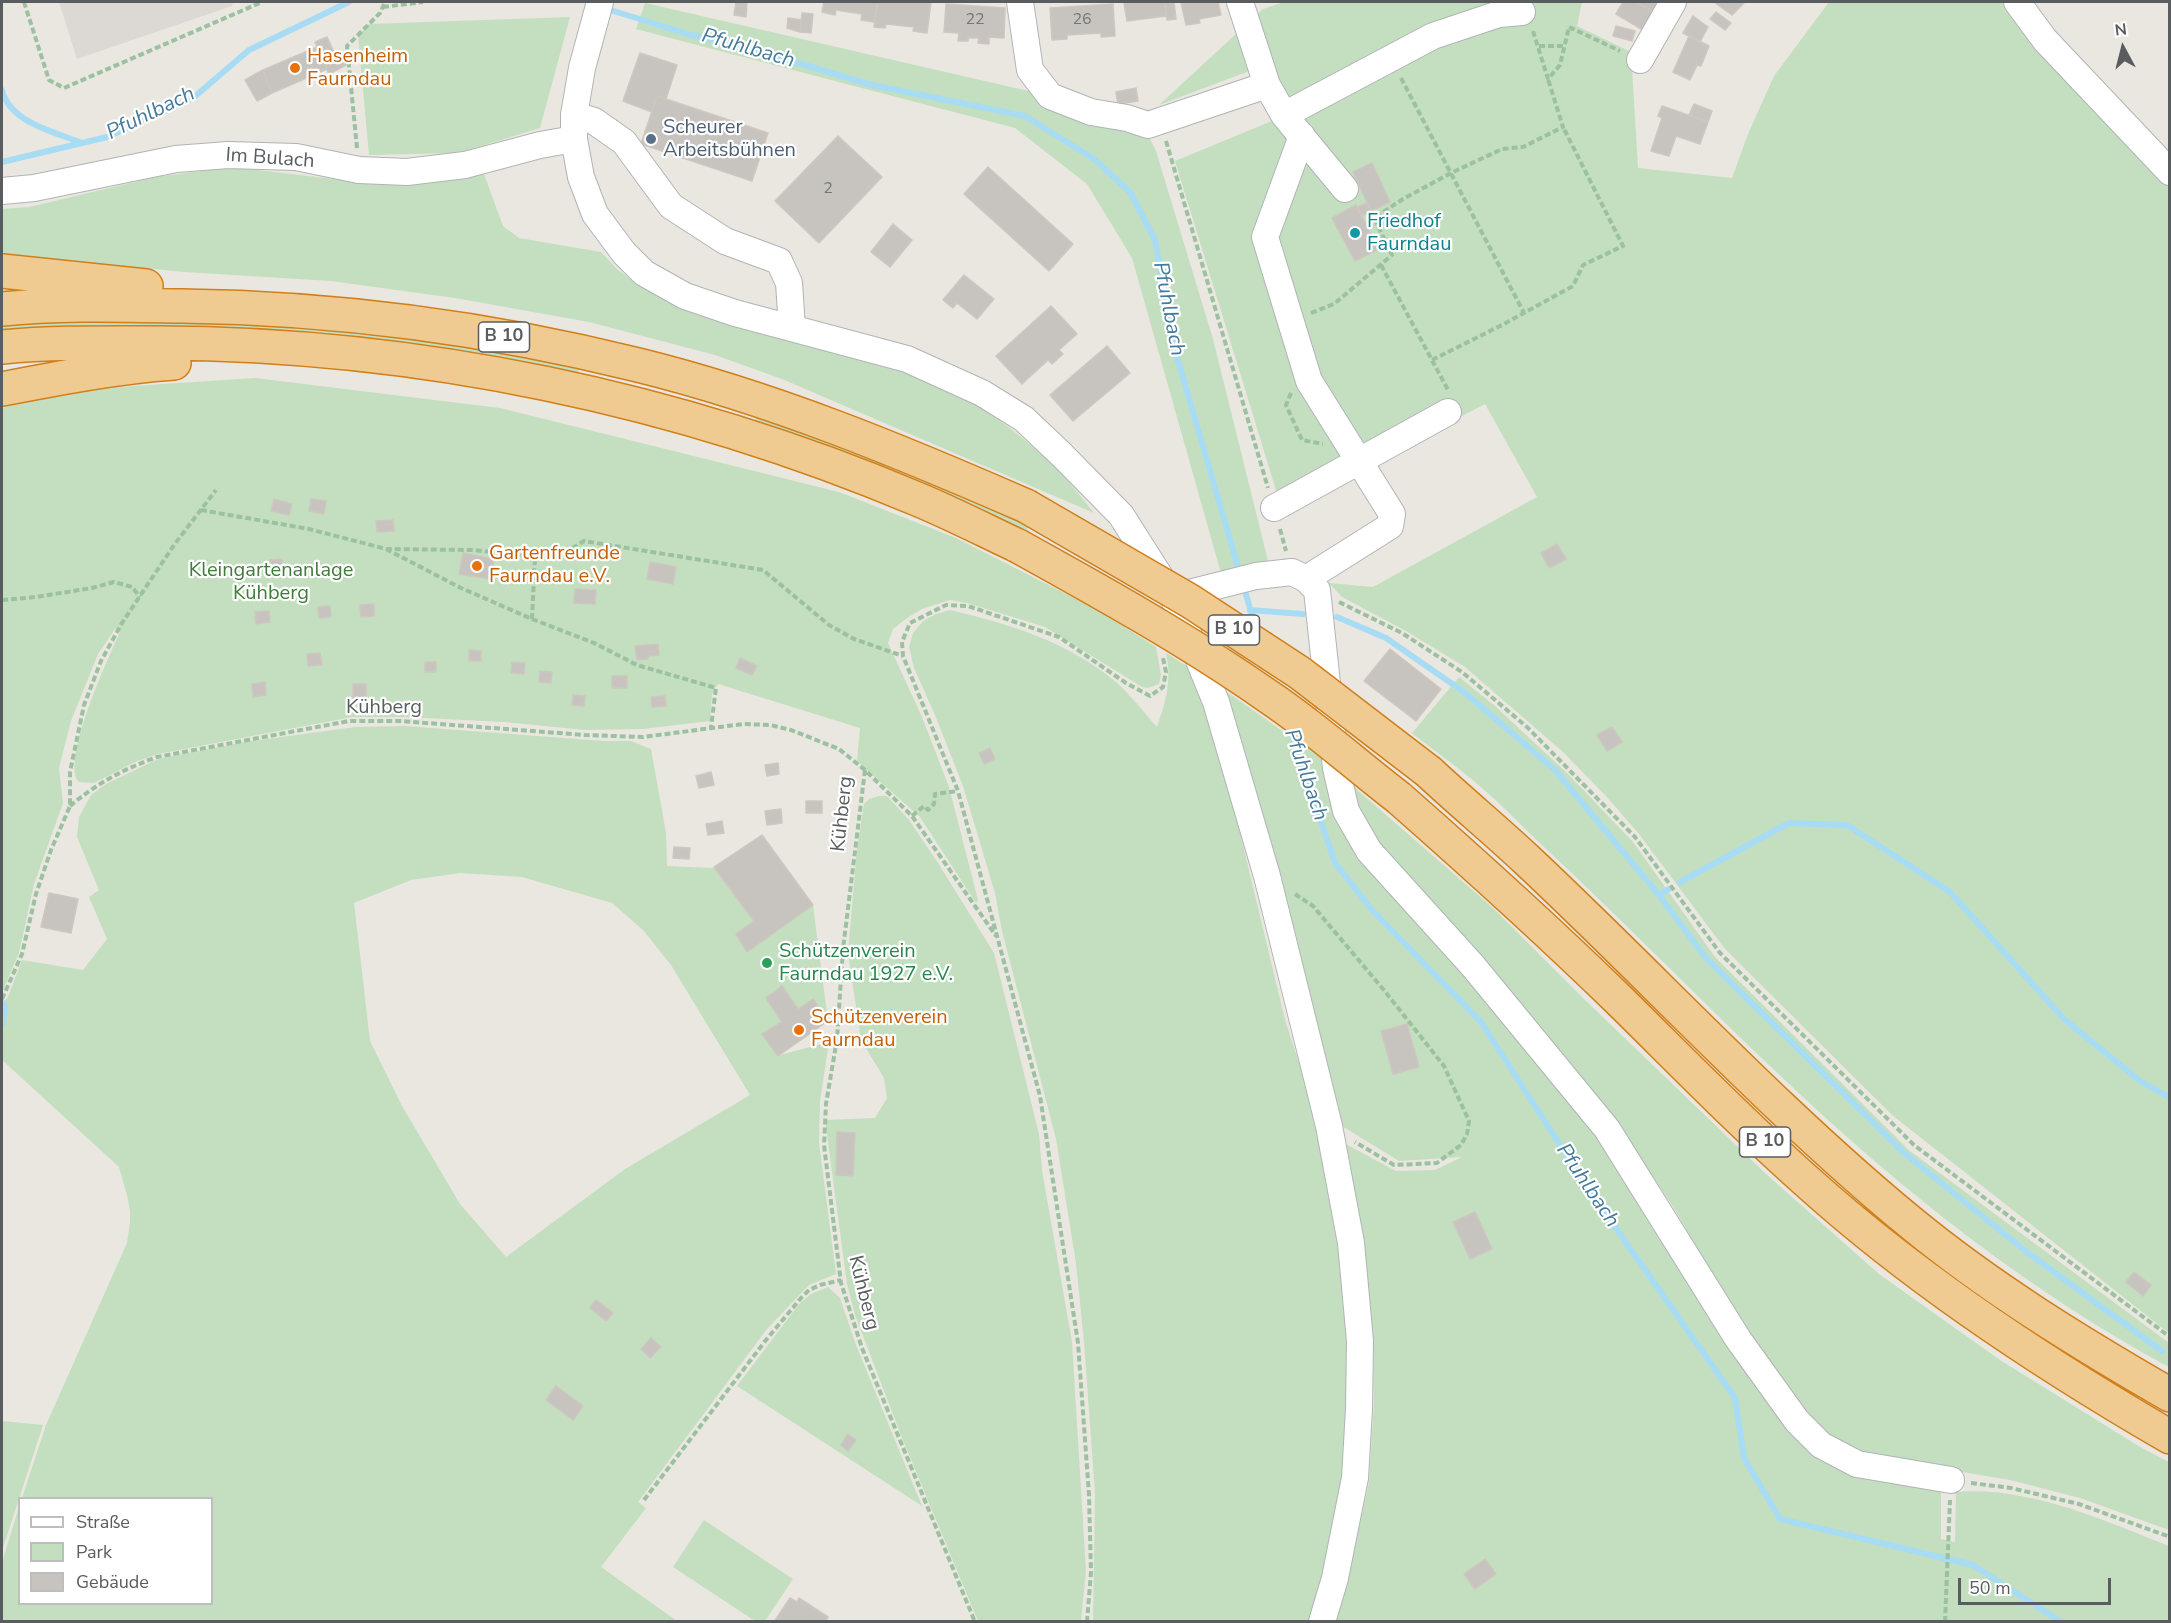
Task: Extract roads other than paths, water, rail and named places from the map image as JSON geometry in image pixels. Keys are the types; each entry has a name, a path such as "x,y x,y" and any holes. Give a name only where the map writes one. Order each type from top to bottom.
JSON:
{"highway":[{"path":"2,272 179,288 230,306"},
{"name":"B 10","path":"2,309 118,305 230,306 327,313 492,335 638,365 704,384 845,431 932,465 1026,506 1190,601 1290,666 1429,772 1527,860 1759,1087 1831,1154 1911,1223 2004,1292 2109,1360 2169,1395"},
{"name":"B 10","path":"2,347 121,343 259,345 334,350 460,367 559,385 653,409 833,466 918,500 1017,546 1090,585 1179,638 1271,698 1400,798 1502,889 1812,1187 1891,1251 1988,1324 2094,1393 2169,1437"},
{"name":"B 10","path":"2,389 100,370 203,362 259,345"}],"street":[{"path":"1020,2 1030,70 1050,96 1091,112 1127,118 1148,125 1267,85"},
{"path":"1240,2 1267,85 1284,115 1345,189"},
{"path":"1640,60 1673,2"},
{"path":"2017,2 2045,40 2169,172"},
{"path":"597,11 582,68 574,127 581,177 595,214 624,253 644,273 685,296 735,313 907,359 982,393 1024,419 1062,454 1121,515 1173,597 1216,702 1268,876 1329,1126 1351,1243 1360,1341 1355,1478 1335,1578 1322,1622"},
{"path":"1284,115 1433,36 1499,14 1522,12"},
{"path":"574,127 594,121 624,142 671,206 725,241 779,261 789,283 792,327"},
{"name":"Im Bulach","path":"2,191 33,188 176,159 228,155 296,157 360,170 407,172 465,165 540,145 574,127"},
{"path":"1173,597 1256,576 1305,580 1390,526 1392,514 1309,381 1265,237 1302,136"},
{"path":"1274,508 1448,412"},
{"path":"1305,580 1336,768 1346,811 1369,851 1473,966 1607,1129 1738,1339 1797,1421 1821,1444 1857,1464 1951,1480"}],"waterway":[{"name":"Pfuhlbach","path":"2,162 107,137 193,98 249,50 349,2"},
{"name":"Pfuhlbach","path":"604,8 872,85 1025,116 1094,159 1130,192 1155,240 1175,350 1240,574"},
{"path":"2,90 14,111 24,118 35,125 82,143"},
{"name":"Pfuhlbach","path":"1243,584 1256,629"},
{"path":"1250,610 1303,614"},
{"path":"1337,617 1386,638 1464,692 1555,770 1659,895 1706,958 1903,1152 2028,1253 2162,1351"},
{"name":"Pfuhlbach","path":"1289,727 1335,863 1372,910 1481,1022 1587,1187 1735,1398 1744,1458 1780,1519 1973,1565 2061,1622"},
{"path":"1680,882 1789,823 1847,825 1950,892 2064,1019 2140,1081 2170,1098"},
{"path":"1659,895 1669,889"},
{"path":"2,1002 5,1006 3,1023"}],"place":[{"name":"Hasenheim Faurndau","path":"295,68"},
{"name":"Scheurer Arbeitsbühnen","path":"651,139"},
{"name":"Friedhof Faurndau","path":"1355,233"},
{"name":"Gartenfreunde Faurndau e.V.","path":"477,566"},
{"name":"Schützenverein Faurndau 1927 e.V.","path":"767,963"},
{"name":"Schützenverein Faurndau","path":"799,1030"}],"park label":[{"name":"Kleingartenanlage Kühberg","path":"271,582"}]}
